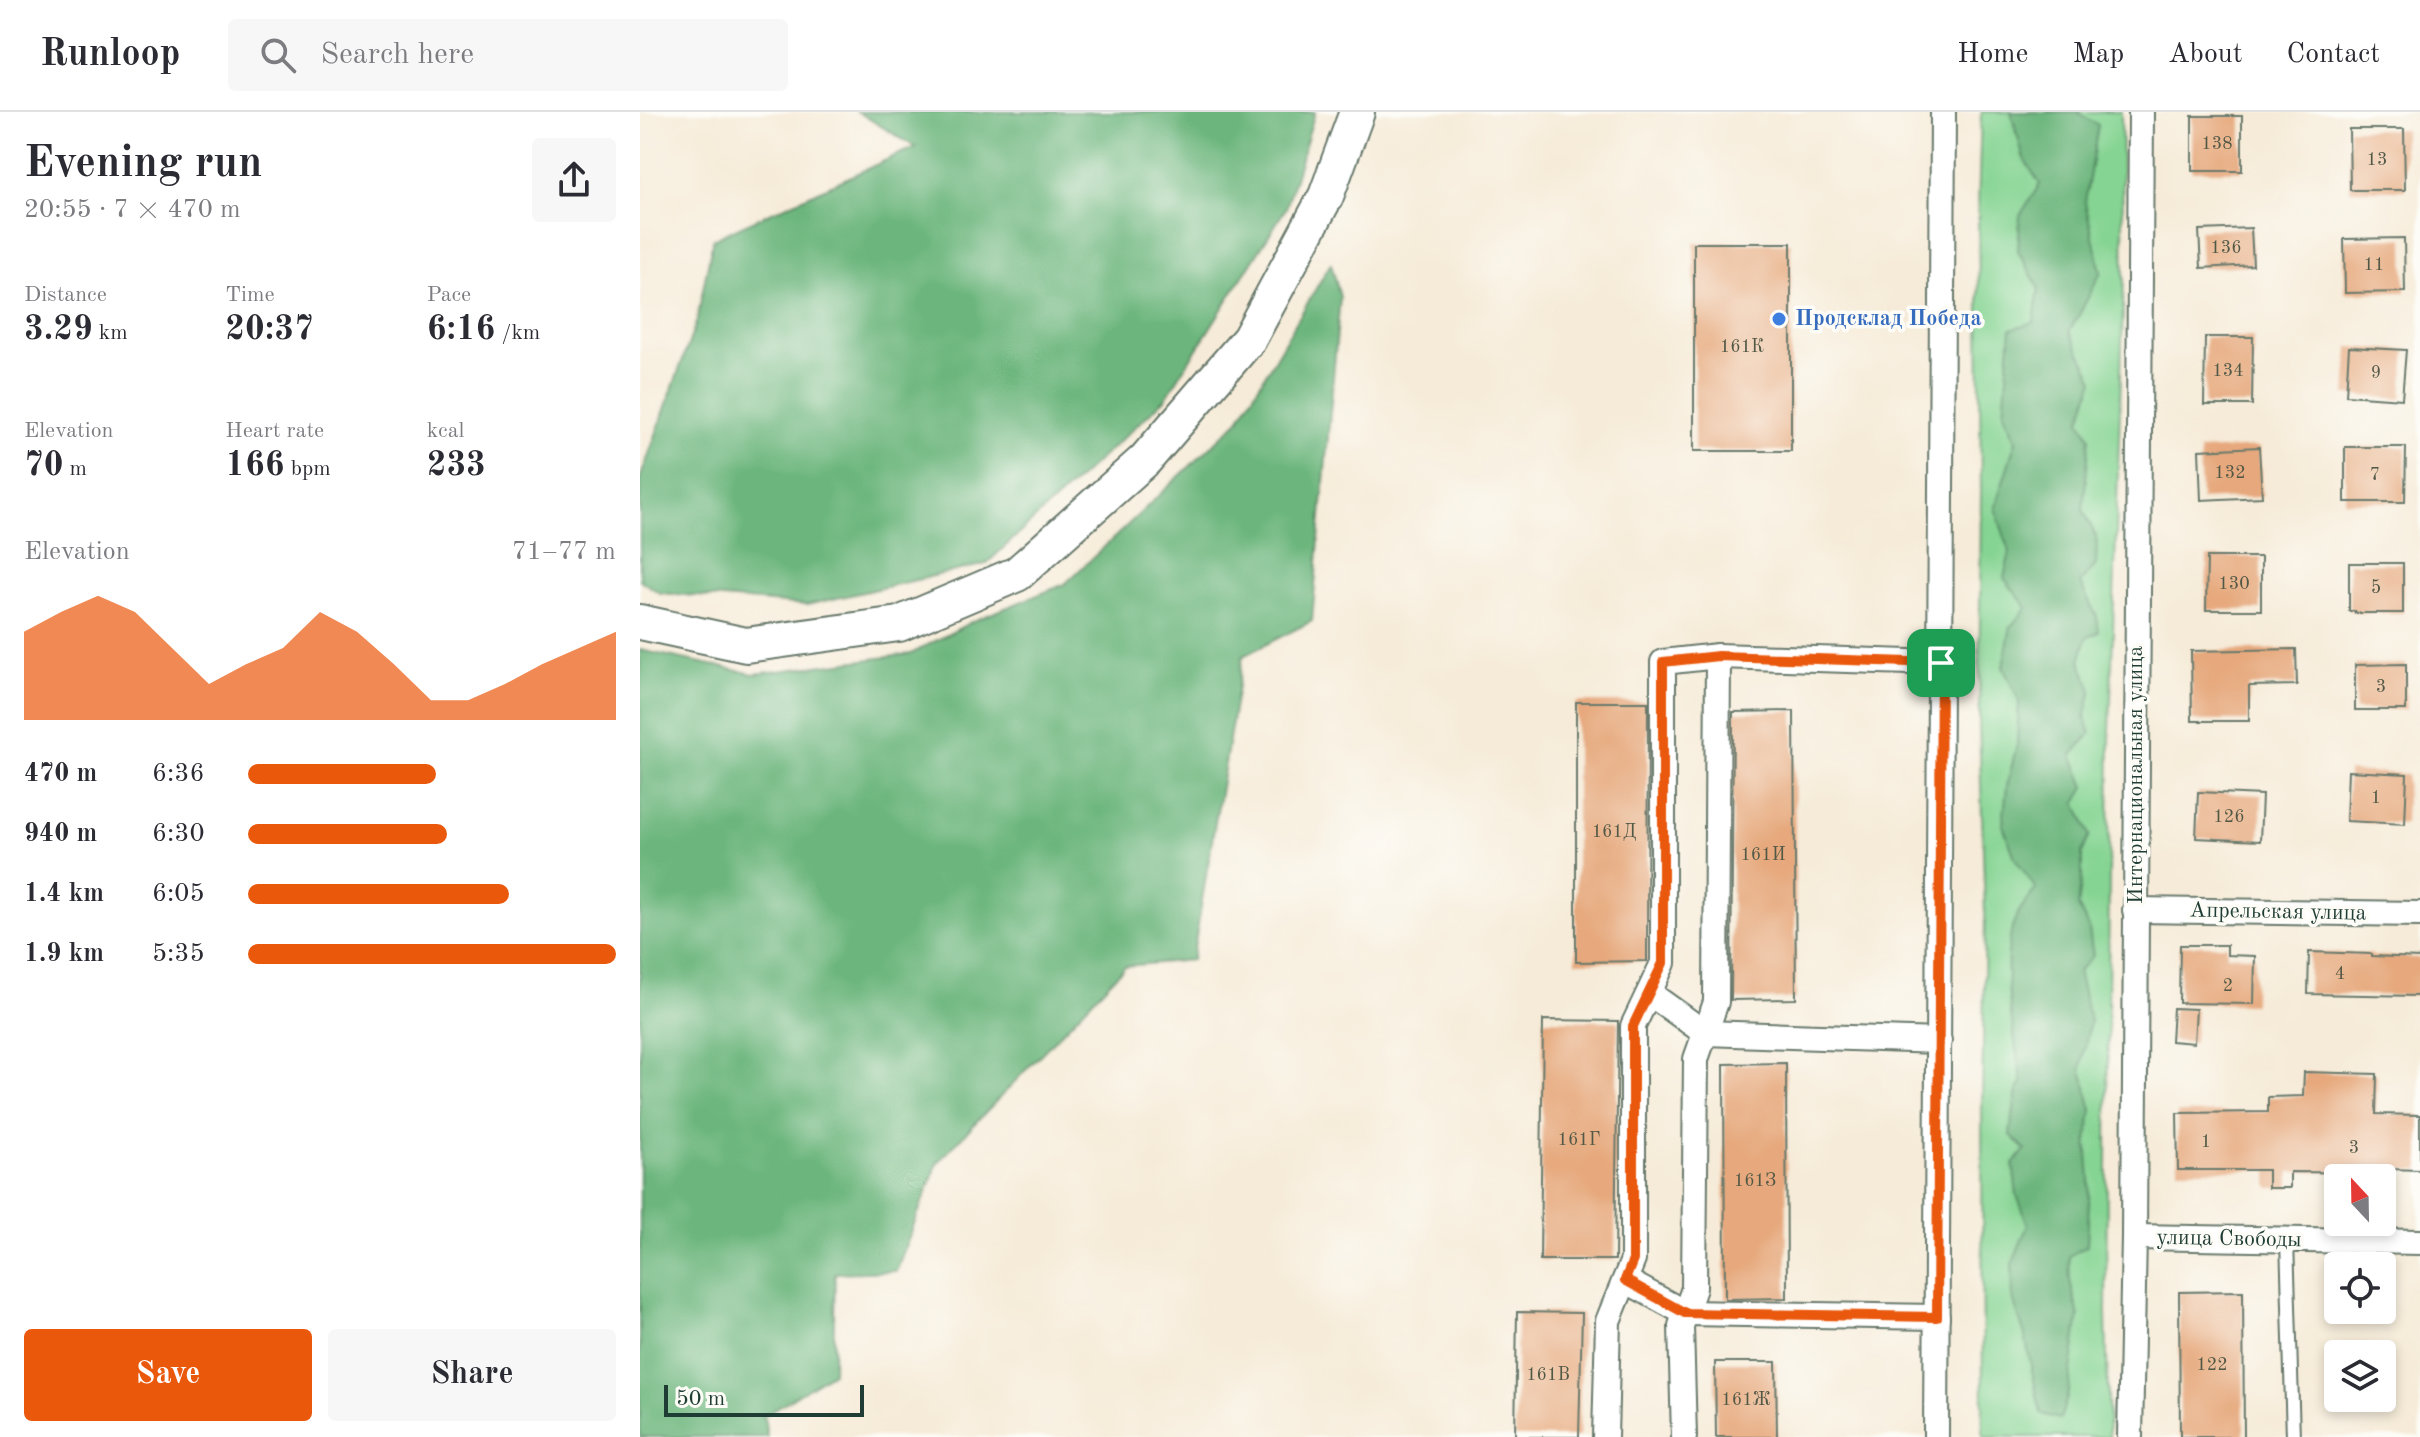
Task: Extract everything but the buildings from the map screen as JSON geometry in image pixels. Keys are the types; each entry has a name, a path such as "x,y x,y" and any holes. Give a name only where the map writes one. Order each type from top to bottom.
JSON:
{"street":[{"path":"640,622 746,645 899,624 1017,574 1145,460 1249,339 1326,196 1357,112"},
{"path":"1936,1437 1943,112"},
{"name":"Интернациональная улица","path":"2130,1437 2141,112"},
{"path":"1605,1437 1608,1321 1633,1260 1633,1026 1663,963 1663,662 1718,656 1941,663"},
{"path":"1684,1437 1681,1326 1694,1288 1696,1059 1716,1002 1718,656"},
{"name":"Апрельская улица","path":"2135,910 2420,914"},
{"path":"1649,993 1705,1033 1939,1041"},
{"name":"улица Свободы","path":"2134,1237 2420,1242"},
{"path":"1625,1280 1685,1313 1937,1317"}],"lane":[{"path":"2287,1240 2293,1437"}],"green space":[{"path":"858,112 1315,112 1286,208 1165,399 986,564 807,605 660,593 640,580 640,479 697,320 713,239 915,147"},
{"path":"1981,112 2121,112 2124,279 2110,729 2106,1313 2109,1437 1983,1437 1985,915 1979,722 1981,490 1978,209"},
{"path":"2011,112 2077,112 2098,125 2085,202 2101,272 2069,331 2094,380 2080,420 2090,437 2083,509 2097,539 2096,565 2080,583 2097,617 2099,632 2087,637 2080,661 2092,690 2085,718 2091,733 2072,755 2085,787 2076,802 2090,835 2082,853 2078,906 2089,929 2093,956 2078,971 2090,1022 2081,1067 2092,1110 2087,1141 2090,1179 2087,1246 2069,1256 2070,1281 2079,1316 2067,1398 2060,1419 2041,1414 2025,1336 2013,1299 2012,1264 2028,1225 2017,1195 2013,1164 2026,1150 2010,1134 2017,1091 2022,1083 2009,998 2008,952 2017,915 2036,889 2015,858 2003,825 2007,786 2017,744 2019,700 2003,667 2011,626 2027,608 2004,578 2010,552 1995,508 2016,440 2004,413 2011,329 2034,322 2039,288 2018,251 2020,215 2040,184 2024,159"},
{"path":"1331,263 1340,297 1312,621 1243,656 1192,960 1125,966 938,1162 896,1271 835,1273 833,1372 764,1416 767,1437 640,1437 640,650 754,674 911,654 973,621 1065,584 1238,421"}],"place":[{"name":"Продсклад Победа","path":"1779,319"}],"route":[{"path":"1718,656 1941,663 1937,1317 1685,1313 1625,1280 1633,1260 1633,1026 1663,963 1663,662 1718,656"}]}
